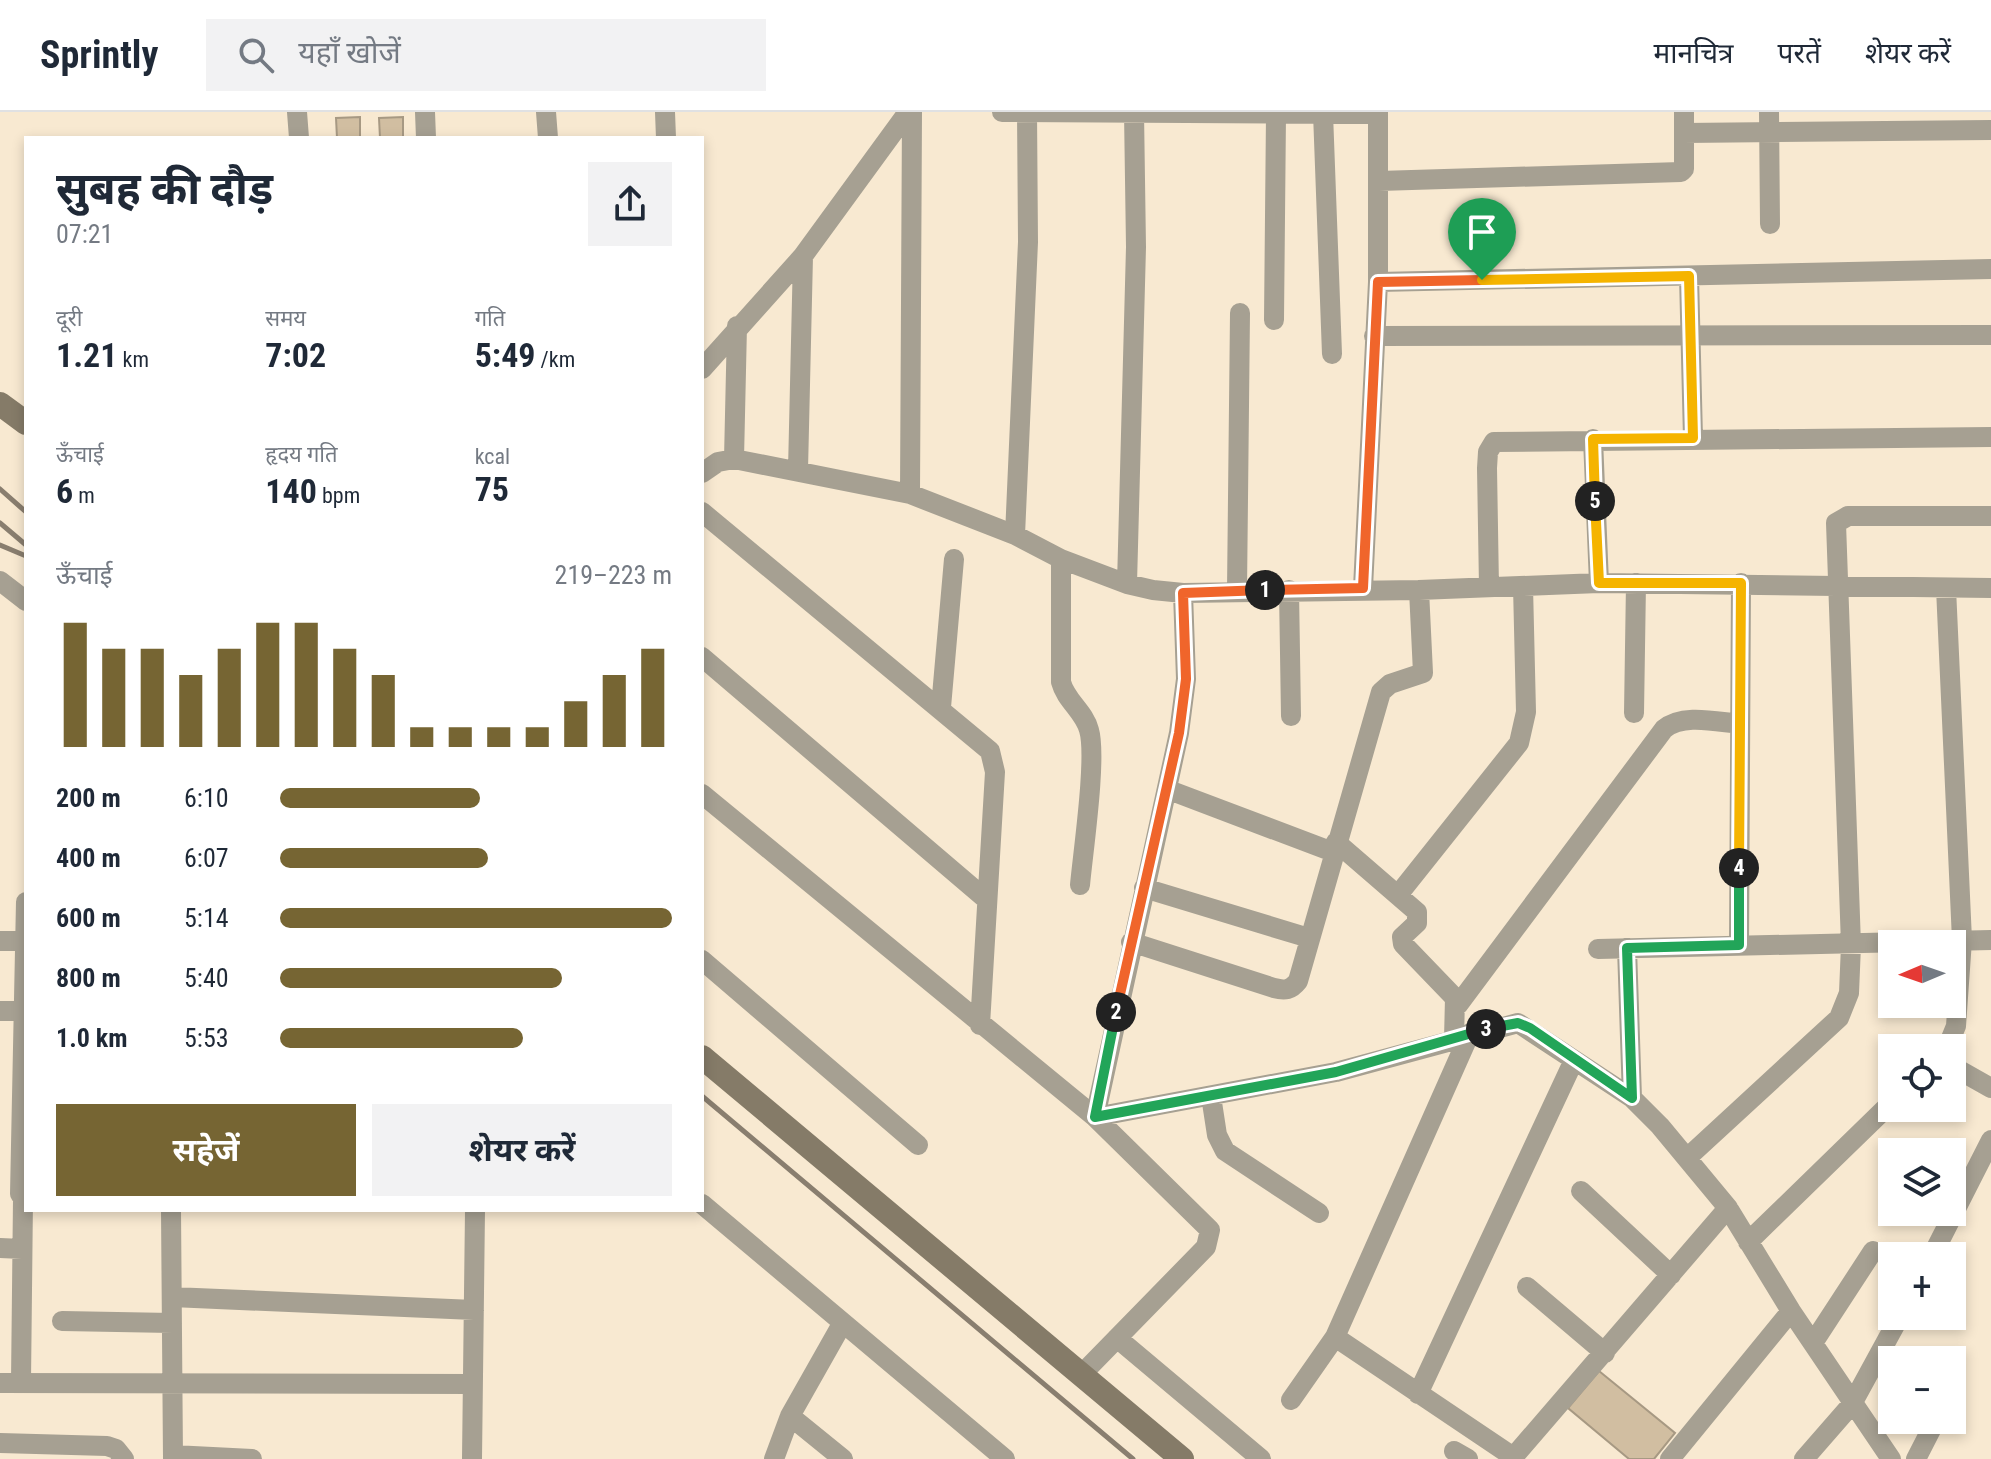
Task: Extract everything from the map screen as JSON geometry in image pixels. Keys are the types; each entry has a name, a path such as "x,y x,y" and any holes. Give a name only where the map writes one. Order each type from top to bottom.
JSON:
{"street":[{"path":"297,112 299,136"},
{"path":"425,112 426,136"},
{"path":"546,112 548,136"},
{"path":"665,112 666,136"},
{"path":"704,367 737,326 803,256 910,112"},
{"path":"910,112 910,494"},
{"path":"1002,112 1378,113 1378,282 1363,588"},
{"path":"1015,535 1028,242 1027,113"},
{"path":"1127,584 1136,247 1134,113"},
{"path":"1323,113 1332,354"},
{"path":"1274,320 1276,114"},
{"path":"1379,181 1681,172 1684,169 1684,122 1991,130"},
{"path":"1769,122 1770,224"},
{"path":"798,470 803,256"},
{"path":"1378,282 1991,269"},
{"path":"1689,276 1693,438"},
{"path":"1237,591 1240,313"},
{"path":"734,459 737,326"},
{"path":"1374,336 1690,338 1991,335"},
{"path":"0,404 24,422"},
{"path":"1489,587 1488,452 1494,442 1991,437"},
{"path":"1593,439 1599,583"},
{"path":"704,472 718,462 734,459 910,494 1127,584 1183,593 1363,588 1419,590 1599,583 1991,588"},
{"path":"704,514 981,740 994,761 980,1025"},
{"path":"1687,1158 1839,1018 1849,993 1851,945 1841,586 1835,532 1841,517 1991,516"},
{"path":"941,707 954,559"},
{"path":"1061,559 1061,682 1064,693 1084,717 1091,743 1080,885"},
{"path":"0,581 24,599"},
{"path":"1634,713 1636,583"},
{"path":"1739,945 1741,583"},
{"path":"1398,895 1519,743 1526,712 1523,586"},
{"path":"1946,588 1962,930"},
{"path":"1289,590 1291,716"},
{"path":"1131,942 1285,991 1298,981 1381,692 1390,684 1423,673 1419,590"},
{"path":"1095,1117 1131,942 1169,790 1186,679 1183,593"},
{"path":"704,659 987,900"},
{"path":"1458,1005 1664,729 1673,722 1687,720 1740,724"},
{"path":"1169,790 1334,847 1398,895 1419,917 1402,937 1403,944 1451,992 1458,1005 1462,1036 1335,1337 1291,1400"},
{"path":"704,796 1095,1117 1210,1230 1206,1247 1081,1375"},
{"path":"1144,888 1309,938"},
{"path":"1966,940 1991,940"},
{"path":"0,941 24,941"},
{"path":"1598,949 1878,944"},
{"path":"1627,948 1632,1098"},
{"path":"704,962 918,1145"},
{"path":"0,1011 24,1011 15,1108 24,1200 10,1382 473,1384"},
{"path":"1095,1117 1336,1072 1518,1023 1632,1098 1687,1158 1728,1208 1791,1311 1891,1459"},
{"path":"704,1059 1182,1459"},
{"path":"1418,1394 1574,1060"},
{"path":"1966,1074 1991,1088"},
{"path":"1211,1096 1217,1135 1225,1151 1319,1213"},
{"path":"1748,1242 1878,1116"},
{"path":"1941,1242 1983,1178 1991,1140"},
{"path":"1581,1191 1671,1275"},
{"path":"704,1206 1005,1459"},
{"path":"1335,1337 1509,1454 1516,1454 1728,1208"},
{"path":"171,1212 173,1457 252,1459"},
{"path":"472,1459 475,1212"},
{"path":"0,1248 22,1249"},
{"path":"1813,1343 1873,1251"},
{"path":"1527,1287 1605,1353"},
{"path":"172,1297 474,1310"},
{"path":"1673,1458 1791,1311"},
{"path":"62,1321 172,1323"},
{"path":"774,1459 790,1416 842,1324"},
{"path":"1804,1459 1852,1404 1892,1330"},
{"path":"1117,1338 1261,1459"},
{"path":"790,1416 843,1459"},
{"path":"1916,1459 1929,1434"},
{"path":"0,1443 107,1446 116,1449 124,1459"}],"building":[{"path":"360,117 360,136 337,136 336,118"},
{"path":"403,117 403,136 380,136 379,118"},
{"path":"1599,1371 1675,1433 1654,1459 1629,1459 1568,1408"}],"railway":[{"path":"0,489 24,510"},
{"path":"0,523 24,543"},
{"path":"0,545 24,555"},
{"path":"704,1098 1133,1459"}],"route":[{"path":"1689,276 1693,438 1593,439 1599,583 1741,583 1739,945 1627,948 1632,1098 1530,1028 1518,1023 1470,1033 1422,1050 1336,1072 1095,1117 1131,942 1169,790 1179,733 1186,679 1183,593 1363,588 1378,282 1482,280 1689,276"}]}
